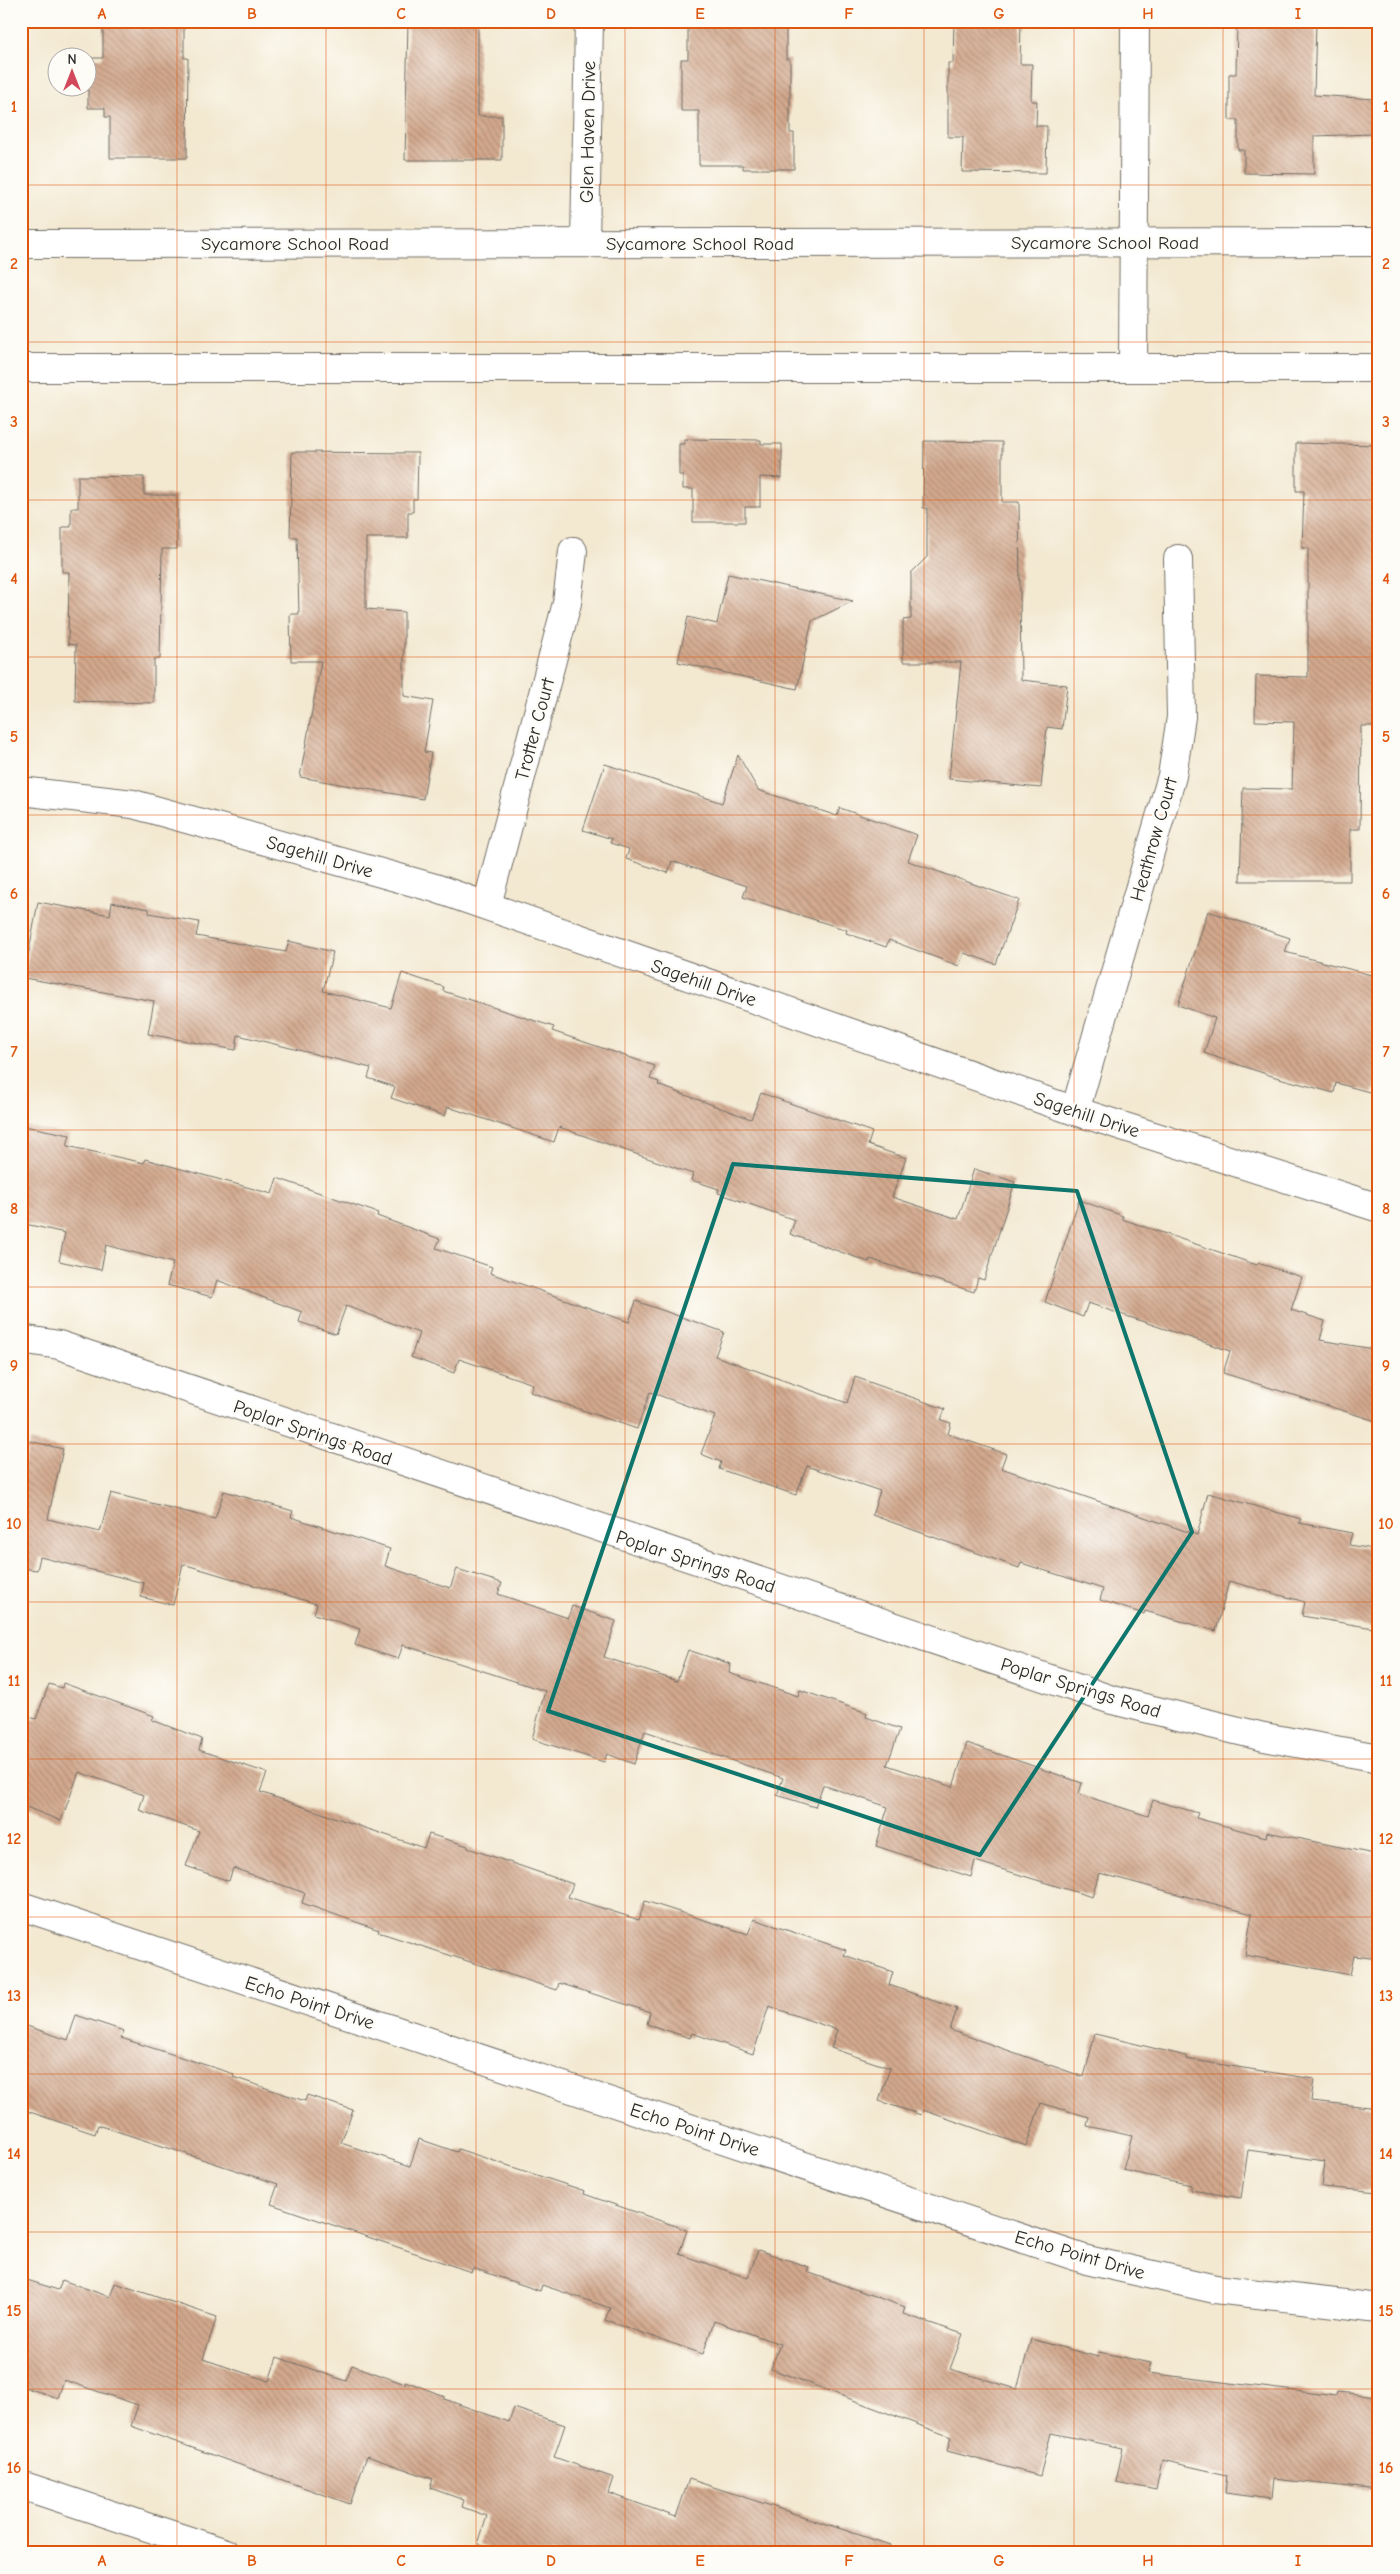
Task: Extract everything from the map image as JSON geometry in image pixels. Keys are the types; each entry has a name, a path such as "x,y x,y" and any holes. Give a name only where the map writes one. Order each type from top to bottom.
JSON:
{"street":[{"name":"Glen Haven Drive","path":"585,243 589,21"},
{"path":"1133,368 1135,21"},
{"name":"Sycamore School Road","path":"21,244 1379,242"},
{"path":"21,368 1379,368"},
{"name":"Trotter Court","path":"487,906 567,603 574,551"},
{"name":"Heathrow Court","path":"1075,1111 1172,776 1181,717 1178,559"},
{"name":"Sagehill Drive","path":"21,791 133,804 435,888 1075,1111 1379,1208"},
{"name":"Poplar Springs Road","path":"21,1339 59,1345 1112,1700 1264,1737 1379,1758"},
{"name":"Echo Point Drive","path":"21,1906 1087,2260 1215,2289 1379,2308"},
{"path":"21,2485 226,2553"}],"highlighted area":[{"path":"733,1164 1077,1191 1192,1532 980,1855 548,1711"}],"building":[{"path":"103,21 184,21 184,58 188,58 187,158 110,158 110,117 105,117 105,108 88,108 88,98 98,98 98,58 103,58"},
{"path":"408,21 478,21 478,116 502,116 502,160 405,160"},
{"path":"688,21 786,21 786,59 790,59 790,133 794,133 794,169 743,169 743,165 699,165 699,111 681,111 681,59 688,59"},
{"path":"954,21 1021,21 1020,64 1032,64 1031,101 1037,101 1036,126 1047,126 1046,173 962,172 963,137 948,137 948,63 953,63"},
{"path":"1237,21 1316,21 1314,95 1374,99 1373,134 1314,136 1314,174 1244,173 1244,150 1238,150 1238,120 1229,120 1229,74 1236,74"},
{"path":"684,439 761,440 761,444 782,444 782,478 760,477 760,507 745,507 745,522 693,522 693,489 683,489 683,475 679,475 679,444 684,444"},
{"path":"924,441 1002,442 1002,502 1019,502 1021,680 1067,685 1062,729 1047,727 1041,788 949,779 961,662 903,662 903,620 911,619 911,573 927,557 927,508 923,508"},
{"path":"1296,443 1379,445 1379,726 1361,726 1360,829 1350,829 1350,881 1240,881 1243,788 1292,789 1294,722 1255,721 1256,676 1308,677 1308,548 1302,548 1304,491 1296,491"},
{"path":"292,452 418,453 417,499 413,499 413,512 408,512 408,538 366,538 366,609 404,612 404,696 433,701 424,752 431,753 423,799 300,777 321,661 291,661 290,614 299,614 297,537 290,537"},
{"path":"78,476 144,477 144,495 177,495 177,549 162,549 160,659 154,659 154,703 75,701 76,645 68,644 69,572 62,572 62,527 71,527 71,508 78,508"},
{"path":"728,574 853,601 812,621 797,689 678,662 688,617 717,624"},
{"path":"738,755 758,790 837,816 840,808 917,835 908,861 1019,900 996,964 964,953 959,966 889,940 886,947 846,933 847,930 743,897 747,886 672,861 668,873 626,859 629,849 610,843 612,839 583,830 605,764 722,803"},
{"path":"38,902 110,915 112,902 149,909 149,913 199,922 196,936 286,952 289,941 333,952 323,991 391,1008 402,973 444,987 443,991 554,1027 552,1031 655,1066 650,1079 659,1082 658,1085 751,1119 761,1093 872,1132 868,1145 906,1158 892,1197 958,1219 974,1169 1015,1182 984,1280 978,1278 974,1292 870,1259 869,1262 790,1234 795,1220 718,1193 719,1189 691,1180 693,1174 559,1127 554,1142 448,1107 445,1116 391,1098 395,1087 368,1078 371,1068 238,1035 236,1050 148,1034 154,1001 24,978"},
{"path":"1208,911 1290,938 1285,952 1379,977 1379,1073 1373,1093 1336,1083 1334,1093 1272,1076 1204,1053 1215,1018 1178,1005"},
{"path":"25,1126 70,1135 67,1146 144,1163 145,1159 272,1194 277,1178 378,1213 377,1216 440,1239 436,1248 492,1267 490,1273 629,1322 636,1301 724,1332 715,1356 847,1403 855,1377 945,1409 941,1420 951,1423 948,1434 1006,1454 1001,1468 1197,1535 1208,1493 1301,1519 1299,1523 1352,1533 1349,1545 1379,1550 1379,1629 1302,1616 1305,1602 1229,1581 1216,1631 1145,1611 1144,1614 1100,1600 1103,1589 1021,1563 1019,1568 872,1515 880,1491 807,1466 796,1495 719,1469 721,1462 701,1454 715,1416 650,1392 637,1429 530,1392 533,1384 459,1359 454,1373 411,1357 419,1333 346,1306 336,1334 299,1322 302,1312 217,1280 212,1297 167,1285 173,1263 106,1245 101,1270 59,1261 65,1233 21,1223 21,1145"},
{"path":"1079,1200 1123,1216 1122,1219 1257,1265 1258,1263 1302,1277 1291,1310 1325,1321 1320,1340 1379,1350 1379,1422 1223,1373 1230,1351 1088,1303 1083,1317 1045,1302"},
{"path":"30,1441 63,1449 48,1519 100,1532 111,1493 215,1519 224,1491 293,1511 291,1517 390,1549 385,1566 450,1588 457,1569 502,1583 498,1594 568,1618 572,1606 616,1621 604,1657 677,1681 688,1650 731,1664 729,1673 798,1696 800,1690 867,1713 866,1717 900,1729 887,1765 953,1787 967,1743 1082,1783 1079,1794 1148,1816 1153,1800 1198,1813 1196,1818 1266,1837 1267,1832 1379,1855 1379,1959 1354,1956 1350,1975 1245,1955 1252,1914 1099,1873 1092,1897 975,1861 971,1877 876,1846 888,1807 823,1785 815,1807 777,1795 783,1778 645,1731 634,1764 607,1754 604,1762 532,1739 545,1691 403,1645 398,1659 355,1645 360,1629 314,1614 317,1604 183,1564 173,1605 141,1597 144,1583 40,1557 37,1570 21,1568 21,1476"},
{"path":"63,1683 154,1716 152,1720 202,1739 199,1750 267,1773 260,1792 424,1848 429,1834 468,1846 468,1848 573,1884 568,1897 639,1920 645,1901 748,1934 754,1919 846,1950 844,1955 893,1972 889,1985 957,2009 950,2030 1084,2077 1095,2034 1186,2056 1186,2059 1314,2079 1311,2101 1379,2108 1379,2192 1322,2187 1325,2161 1248,2150 1241,2198 1191,2190 1191,2185 1123,2170 1132,2136 1087,2126 1089,2117 1041,2103 1026,2146 923,2110 921,2115 879,2101 890,2068 831,2048 837,2030 769,2006 753,2054 692,2033 690,2038 647,2024 650,2012 559,1983 557,1990 378,1932 379,1930 302,1903 305,1893 233,1868 229,1881 186,1866 199,1831 139,1810 144,1795 79,1772 61,1821 21,1805 21,1714 36,1719 49,1684 62,1688"},
{"path":"76,2015 124,2031 121,2038 234,2074 233,2077 305,2101 307,2095 353,2110 341,2143 410,2166 419,2139 457,2152 458,2149 585,2191 584,2194 687,2230 679,2254 748,2278 758,2250 809,2267 807,2272 905,2307 903,2314 963,2334 950,2369 1017,2389 1031,2339 1098,2357 1099,2352 1151,2363 1148,2373 1336,2396 1337,2392 1379,2396 1379,2490 1273,2479 1271,2499 1225,2493 1227,2475 1162,2460 1156,2490 1116,2482 1123,2448 1051,2433 1040,2476 947,2451 951,2437 771,2369 780,2344 714,2321 703,2354 605,2320 610,2308 542,2285 540,2291 473,2268 471,2272 271,2204 278,2184 98,2125 95,2134 21,2109 21,2024 68,2040"},
{"path":"21,2278 58,2290 62,2280 110,2297 115,2283 217,2317 203,2359 269,2381 277,2357 346,2381 352,2365 405,2384 405,2381 444,2396 444,2399 509,2422 514,2408 565,2425 554,2457 614,2478 609,2493 676,2517 689,2479 890,2545 888,2553 503,2553 478,2544 487,2516 462,2507 464,2500 430,2488 433,2479 367,2456 350,2504 131,2426 138,2405 64,2380 58,2398 21,2386"}]}
